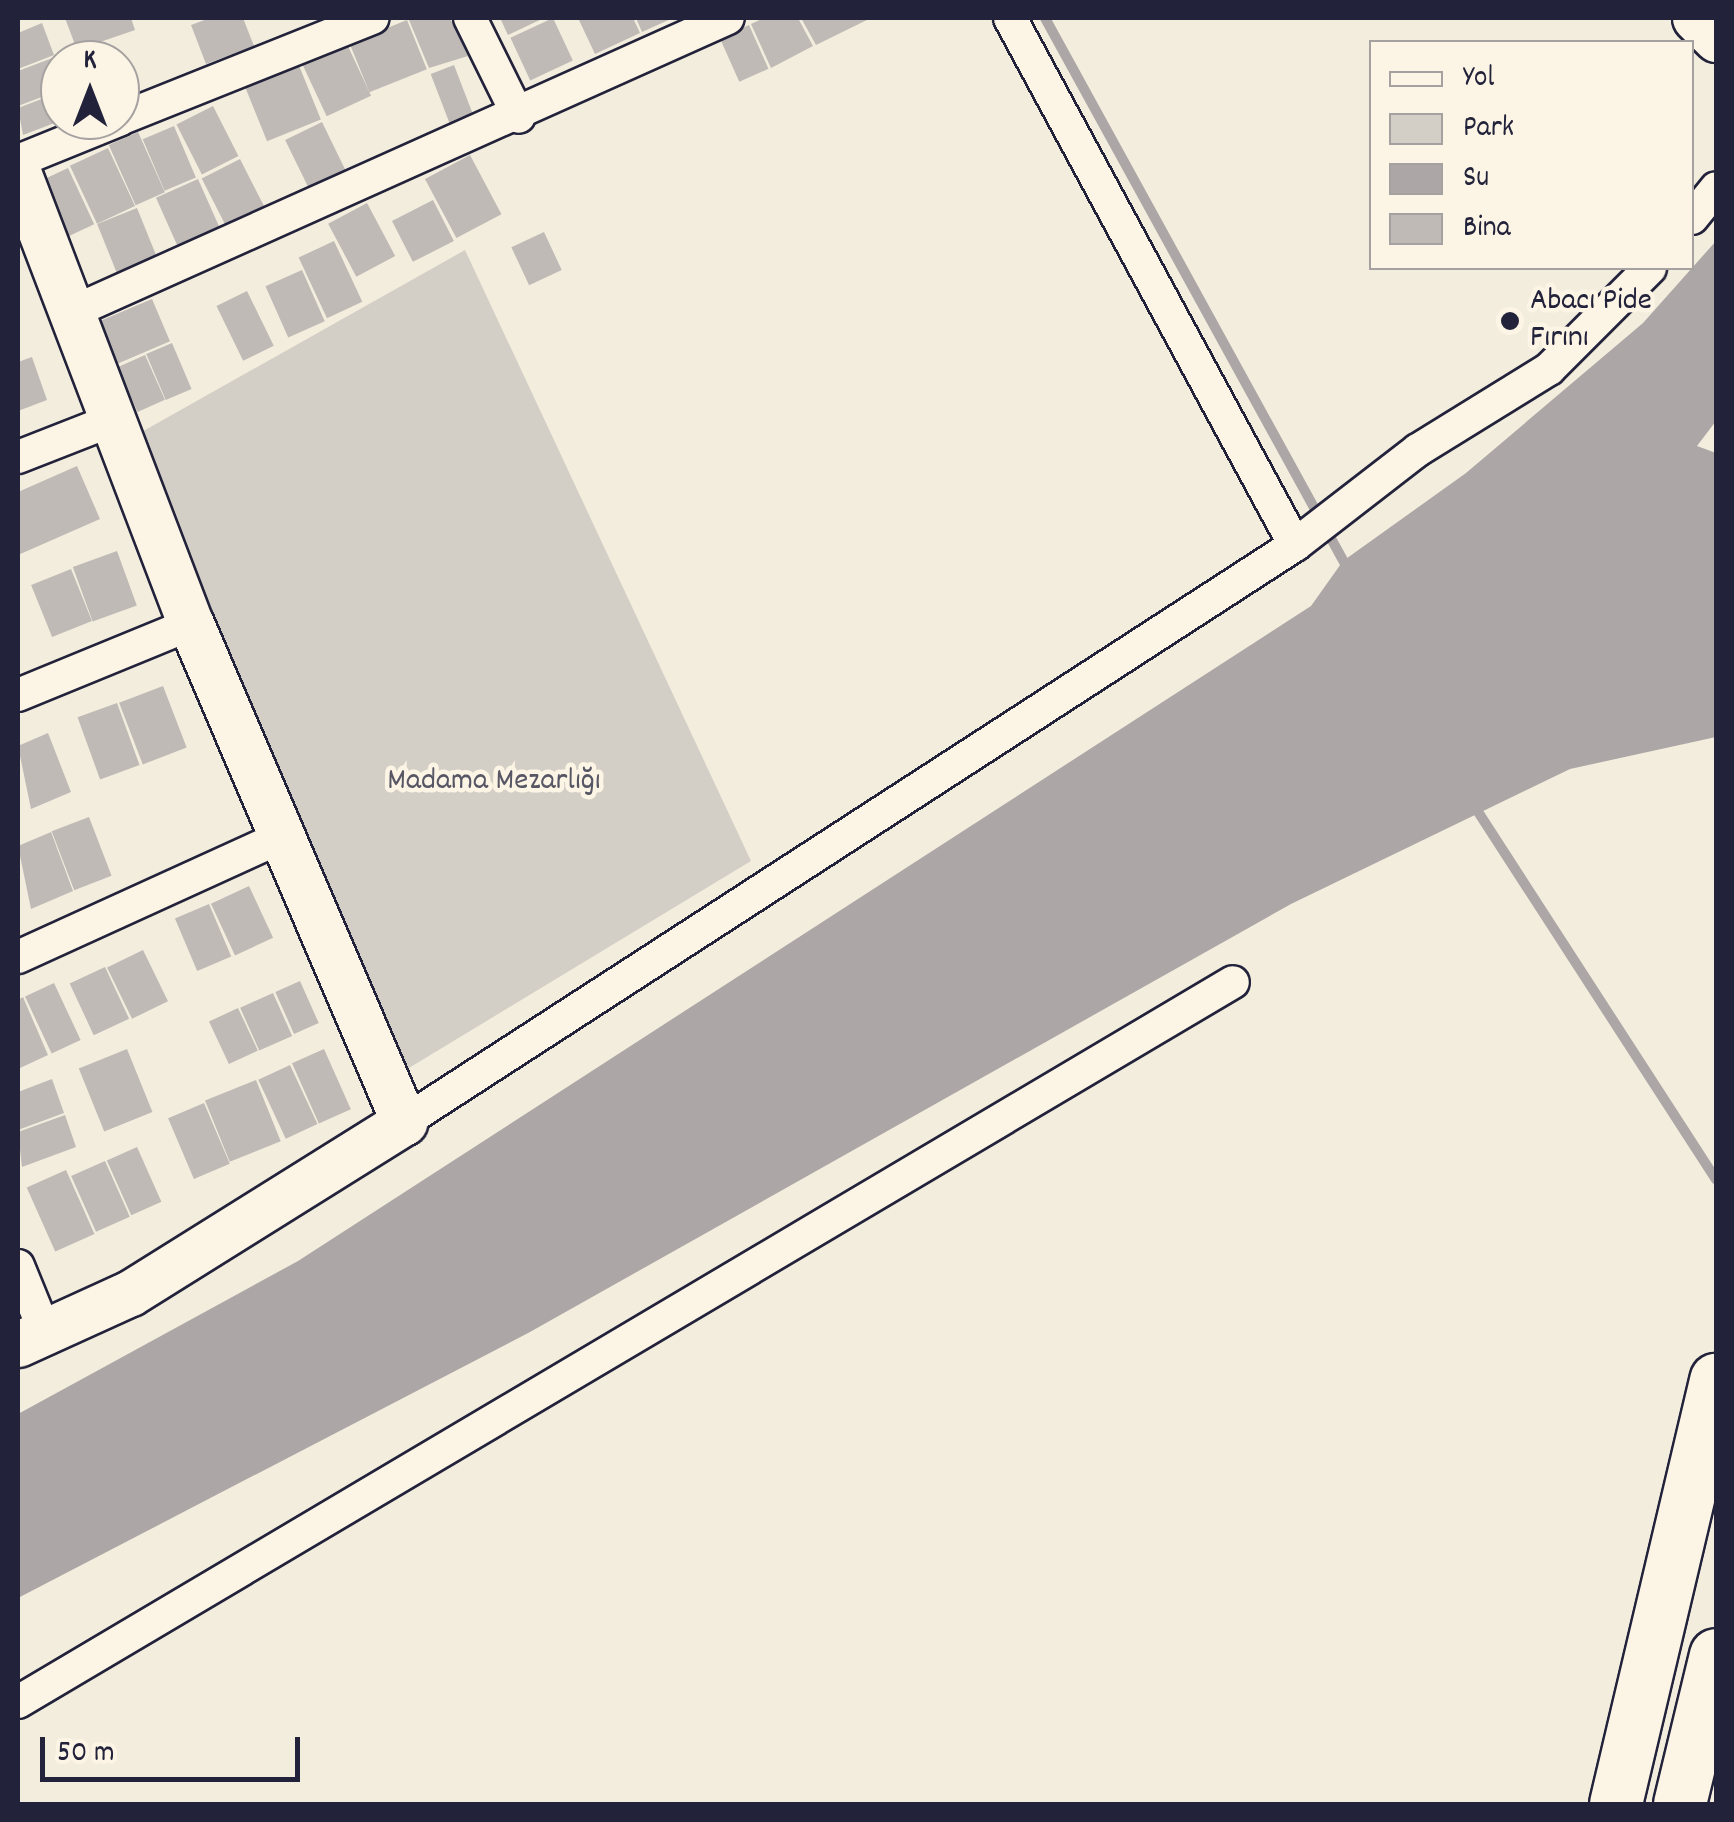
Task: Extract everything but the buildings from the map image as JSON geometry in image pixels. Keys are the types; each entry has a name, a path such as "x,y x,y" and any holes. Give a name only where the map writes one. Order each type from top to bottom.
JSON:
{"main road":[{"path":"1695,18 1716,39"},
{"path":"20,183 191,624 404,1122 130,1294 31,1338"},
{"path":"1616,1804 1716,1380"},
{"path":"1680,1804 1716,1656"}],"street":[{"path":"140,112 373,18"},
{"path":"470,18 519,117"},
{"path":"68,314 519,117 728,18"},
{"path":"1010,18 1307,536"},
{"path":"20,183 88,140"},
{"path":"1694,216 1716,188"},
{"path":"404,1122 1307,536 1418,450 1549,370 1648,270"},
{"path":"18,457 110,421"},
{"path":"18,696 191,624"},
{"path":"18,957 281,837"},
{"path":"18,1702 1233,982"},
{"path":"18,1266 31,1338"}],"green space":[{"name":"Madama Mezarlığı","path":"465,250 751,861 399,1074 138,434"}],"water":[{"path":"1716,241 1716,421 1697,446 1716,453 1716,737 1570,769 1291,904 530,1332 18,1598 18,1414 298,1261 1311,606 1343,561 1466,473 1643,323"}],"waterway":[{"path":"1045,18 1350,573"},
{"path":"1473,804 1716,1179"}],"place":[{"name":"Abacı Pide Fırını","path":"1510,321"}]}
